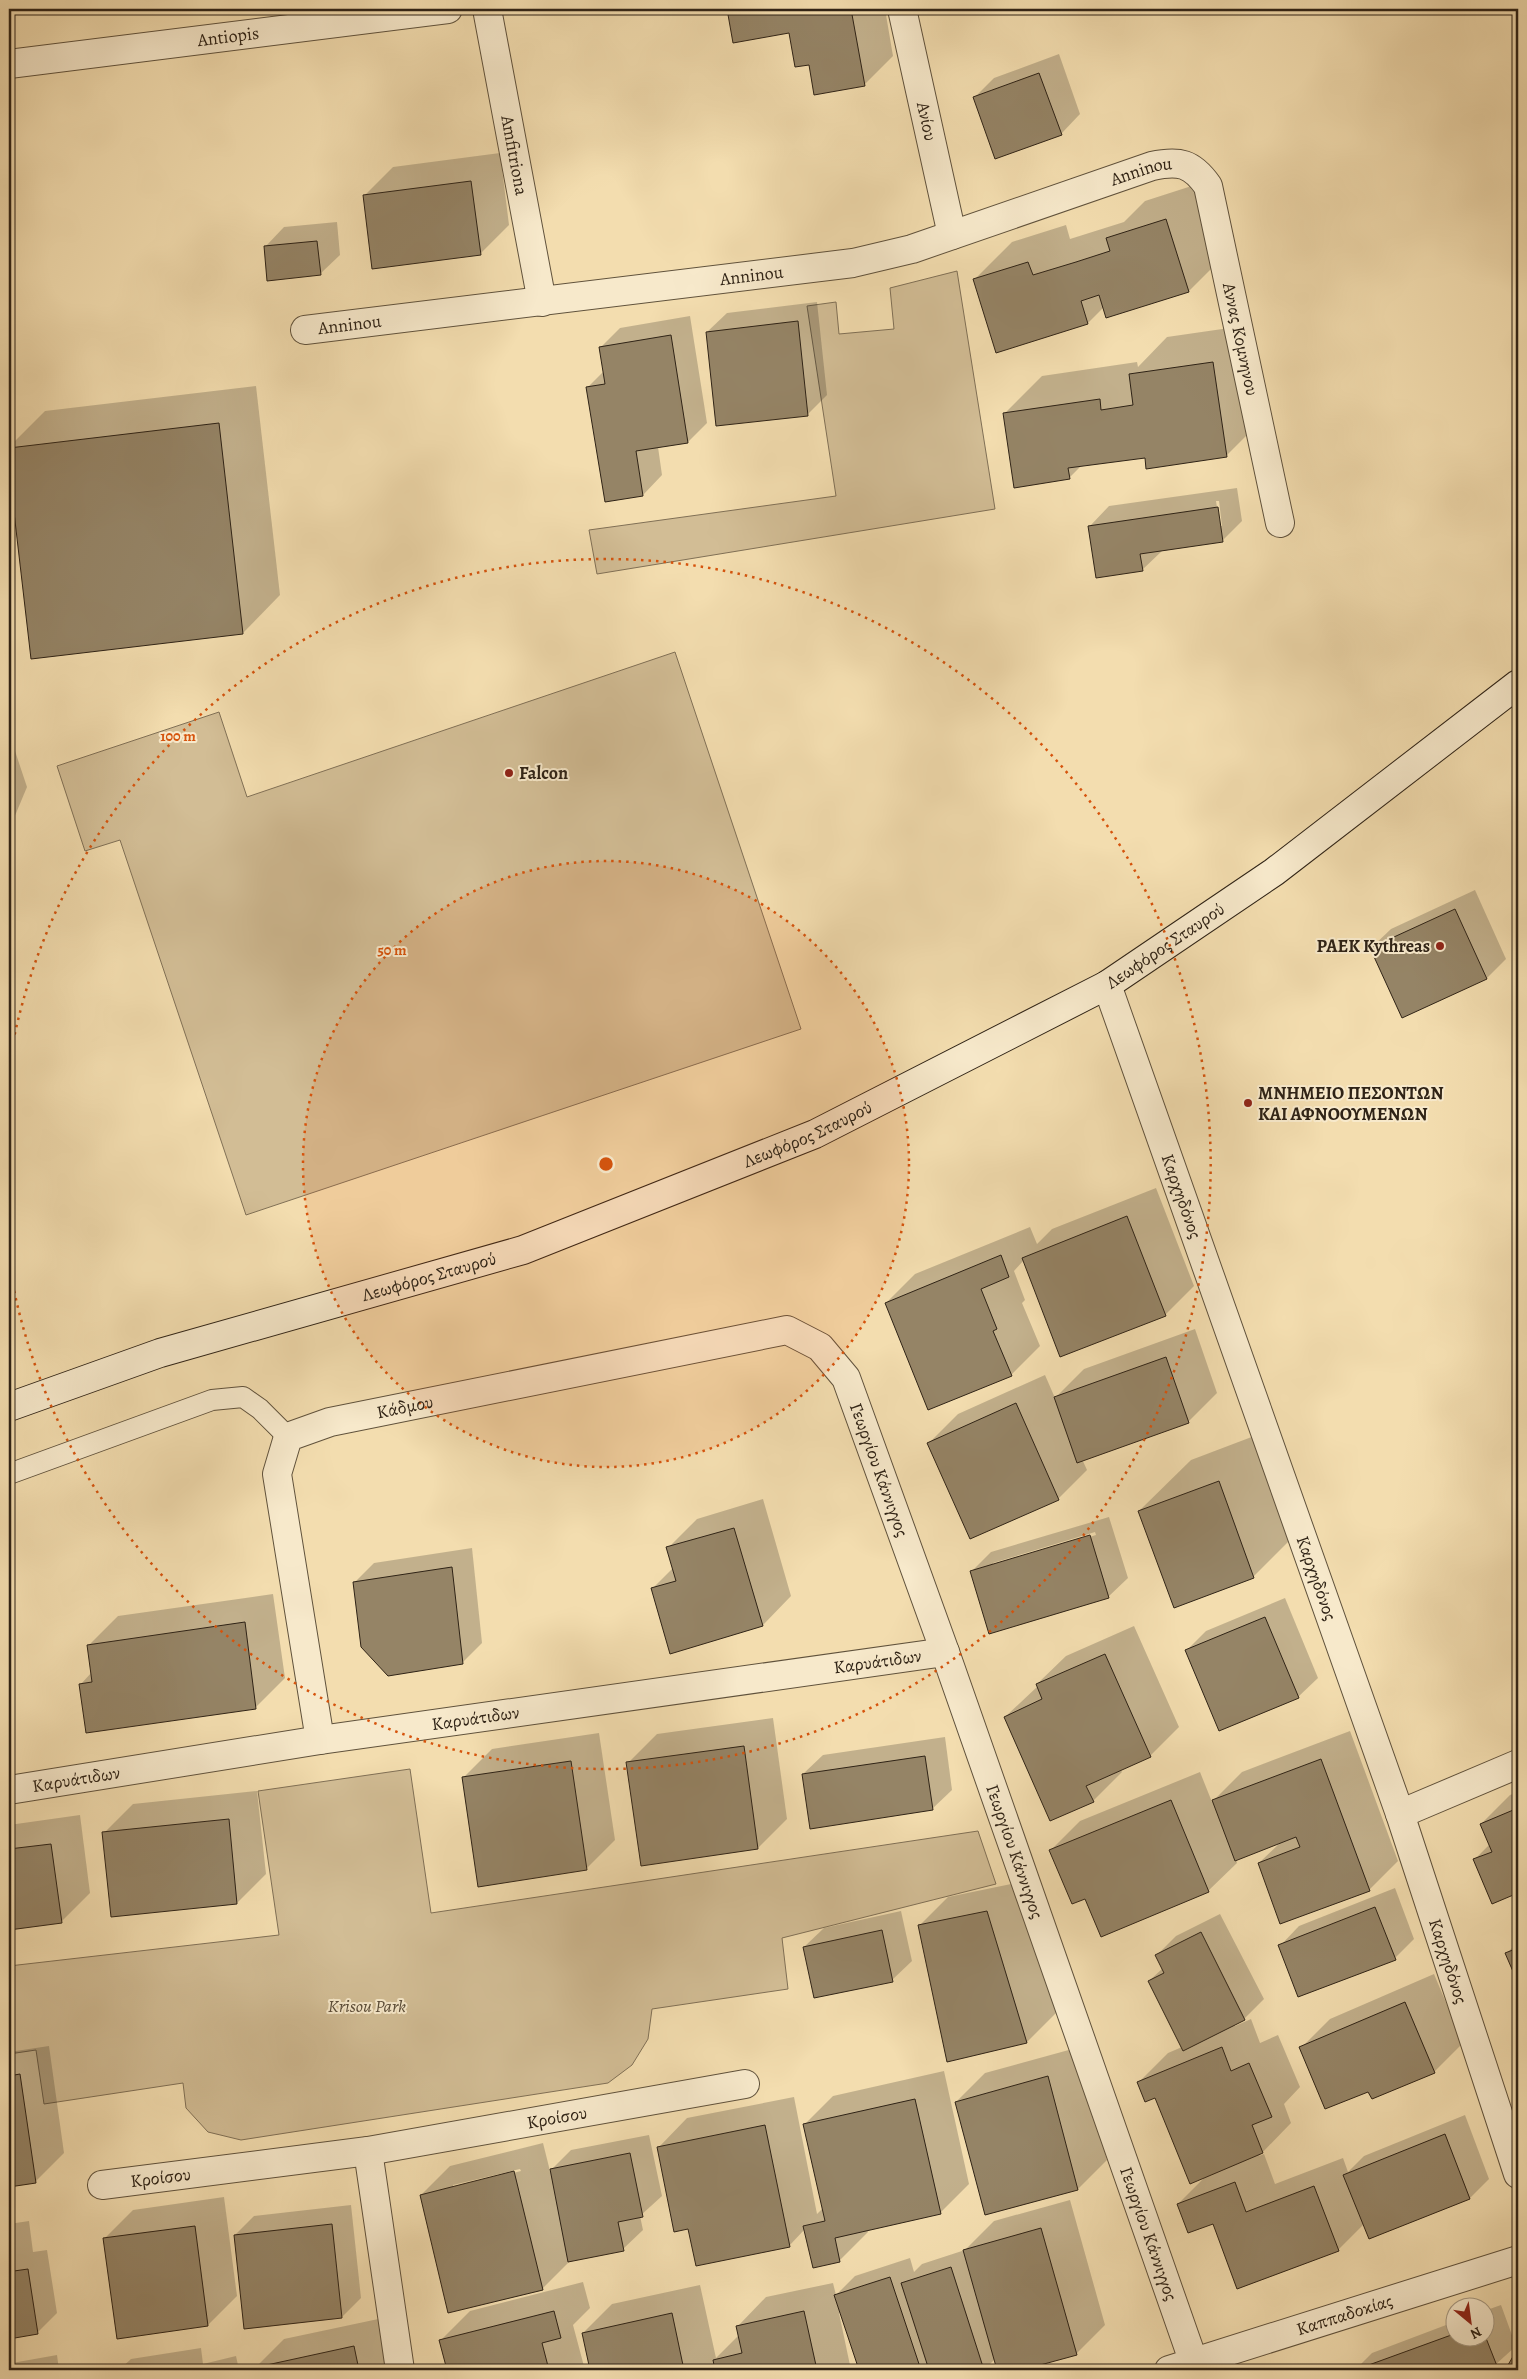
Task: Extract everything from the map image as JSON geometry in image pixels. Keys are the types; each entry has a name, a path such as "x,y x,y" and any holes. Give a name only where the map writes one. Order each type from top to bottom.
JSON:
{"street":[{"name":"Antiopis","path":"9,64 448,9"},
{"name":"Amfitriona","path":"487,9 542,302"},
{"name":"Ανίου","path":"902,9 952,235"},
{"name":"Anninou","path":"305,330 853,263 912,249 1152,166 1170,161 1185,165"},
{"name":"Αννας Κομνηνου","path":"1185,165 1198,172 1208,186 1280,523"},
{"name":"Λεωφόρος Σταυρού","path":"9,1408 160,1354 523,1250 815,1134 1107,985 1274,872 1518,684"},
{"name":"Καρχηδόνος","path":"1107,985 1400,1814 1518,2174"},
{"name":"Κάδμου","path":"288,1437 330,1422 787,1330 820,1347"},
{"name":"Γεωργίου Κάννιγγος","path":"820,1347 846,1378 945,1652 1182,2366"},
{"path":"288,1437 277,1474 320,1740"},
{"name":"Καρυάτιδων","path":"9,1790 320,1740 945,1652"},
{"path":"1400,1814 1518,1764"},
{"name":"Κροίσου","path":"102,2185 368,2151 745,2084"},
{"path":"368,2151 400,2370"},
{"name":"Καππαδοκίας","path":"1182,2366 1518,2260"}],"lane":[{"path":"9,1474 212,1400 243,1397 260,1410 288,1437"}],"green space":[{"path":"957,271 995,509 597,574 589,530 836,496 807,306 836,302 839,334 894,329 890,288"},
{"path":"675,652 801,1029 246,1215 120,840 85,851 57,766 219,712 247,797"},
{"name":"Krisou Park","path":"410,1769 431,1913 978,1831 996,1884 782,1938 788,1989 652,2009 648,2039 632,2065 608,2083 241,2140 208,2132 186,2108 183,2083 44,2104 36,2050 9,2054 9,1966 279,1935 258,1791"}],"building":[{"path":"727,9 851,9 865,86 814,95 809,65 795,67 789,33 733,43"},
{"path":"1039,73 1062,135 995,159 973,97"},
{"path":"471,181 481,255 372,269 363,195"},
{"path":"1166,219 1189,292 1106,318 1099,295 1081,301 1088,324 996,353 973,279 1028,262 1033,275 1076,262 1110,251 1106,238"},
{"path":"317,241 321,275 267,281 264,246"},
{"path":"798,321 808,416 716,426 706,332"},
{"path":"671,335 688,443 636,451 643,496 605,502 586,387 605,384 599,347"},
{"path":"1213,362 1227,457 1146,469 1145,458 1068,468 1070,479 1014,488 1003,413 1100,399 1101,410 1133,405 1129,374"},
{"path":"219,423 243,634 31,659 9,469 9,448"},
{"path":"1218,507 1223,542 1140,554 1143,571 1096,578 1088,526"},
{"path":"1455,909 1487,979 1402,1018 1370,948"},
{"path":"1127,1216 1166,1316 1060,1357 1022,1258"},
{"path":"1001,1255 1009,1277 981,1289 997,1329 993,1331 1012,1376 928,1410 885,1303"},
{"path":"1166,1357 1189,1423 1077,1463 1054,1397"},
{"path":"1016,1403 1059,1500 970,1539 927,1443"},
{"path":"1219,1481 1254,1578 1174,1608 1138,1511"},
{"path":"734,1528 763,1626 670,1654 651,1588 676,1581 666,1547"},
{"path":"1090,1535 1109,1598 989,1634 970,1571"},
{"path":"452,1567 463,1664 388,1676 361,1647 353,1582"},
{"path":"1265,1617 1299,1698 1219,1731 1185,1650"},
{"path":"245,1622 256,1709 86,1733 79,1684 92,1682 87,1645"},
{"path":"1105,1654 1151,1757 1086,1786 1094,1802 1050,1821 1004,1717 1042,1699 1036,1684"},
{"path":"744,1746 758,1849 641,1866 626,1762"},
{"path":"925,1756 933,1810 810,1829 802,1774"},
{"path":"1321,1759 1370,1891 1280,1924 1258,1863 1300,1847 1296,1837 1235,1861 1212,1800"},
{"path":"571,1761 587,1870 478,1887 462,1777"},
{"path":"1171,1800 1209,1892 1101,1937 1085,1899 1072,1904 1049,1850"},
{"path":"1518,1808 1518,1893 1492,1904 1473,1859 1492,1852 1480,1824"},
{"path":"229,1819 237,1904 111,1917 102,1832"},
{"path":"51,1844 62,1923 9,1930 9,1849"},
{"path":"1375,1907 1396,1960 1298,1997 1278,1945"},
{"path":"987,1911 1027,2043 947,2062 918,1925"},
{"path":"882,1930 893,1982 814,1998 803,1947"},
{"path":"1201,1932 1245,2020 1183,2051 1148,1981 1164,1973 1155,1955"},
{"path":"1518,1948 1518,1983 1505,1953"},
{"path":"1405,2002 1435,2073 1372,2099 1368,2092 1325,2109 1299,2047"},
{"path":"1222,2047 1231,2071 1249,2063 1272,2117 1252,2125 1263,2153 1190,2184 1155,2098 1145,2102 1137,2082"},
{"path":"20,2074 36,2183 9,2187 9,2076"},
{"path":"1048,2076 1078,2190 985,2215 955,2102"},
{"path":"915,2099 941,2214 835,2238 840,2262 813,2268 803,2226 825,2221 803,2124"},
{"path":"765,2125 790,2247 696,2266 688,2229 674,2232 657,2147"},
{"path":"1445,2134 1470,2199 1369,2239 1343,2175"},
{"path":"630,2153 643,2217 618,2222 624,2251 568,2262 550,2169"},
{"path":"514,2171 543,2290 448,2313 420,2195"},
{"path":"1235,2182 1246,2212 1314,2186 1339,2251 1237,2289 1213,2224 1188,2233 1177,2204"},
{"path":"332,2224 342,2318 244,2329 234,2235"},
{"path":"195,2226 208,2326 117,2339 103,2238"},
{"path":"1041,2228 1077,2355 1022,2370 997,2370 963,2250"},
{"path":"9,2239 14,2271 28,2269 38,2334 9,2339"},
{"path":"951,2267 984,2370 929,2370 901,2283"},
{"path":"890,2277 921,2370 859,2370 834,2295"},
{"path":"554,2311 561,2338 542,2343 549,2370 447,2370 439,2340"},
{"path":"804,2311 817,2370 715,2370 713,2360 742,2353 736,2326"},
{"path":"672,2313 684,2370 590,2370 582,2333"},
{"path":"1444,2338 1444,2346 1489,2346 1497,2366 1487,2370 1355,2370"},
{"path":"354,2346 359,2370 254,2370 253,2368"},
{"path":"1518,2348 1518,2370 1505,2370"}],"place":[{"name":"Falcon","path":"509,773"},
{"name":"PAEK Kythreas","path":"1440,946"},
{"name":"ΜΝΗΜΕΙΟ ΠΕΣΟΝΤΩΝ ΚΑΙ ΑΦΝΟΟΥΜΕΝΩΝ","path":"1248,1103"}]}
